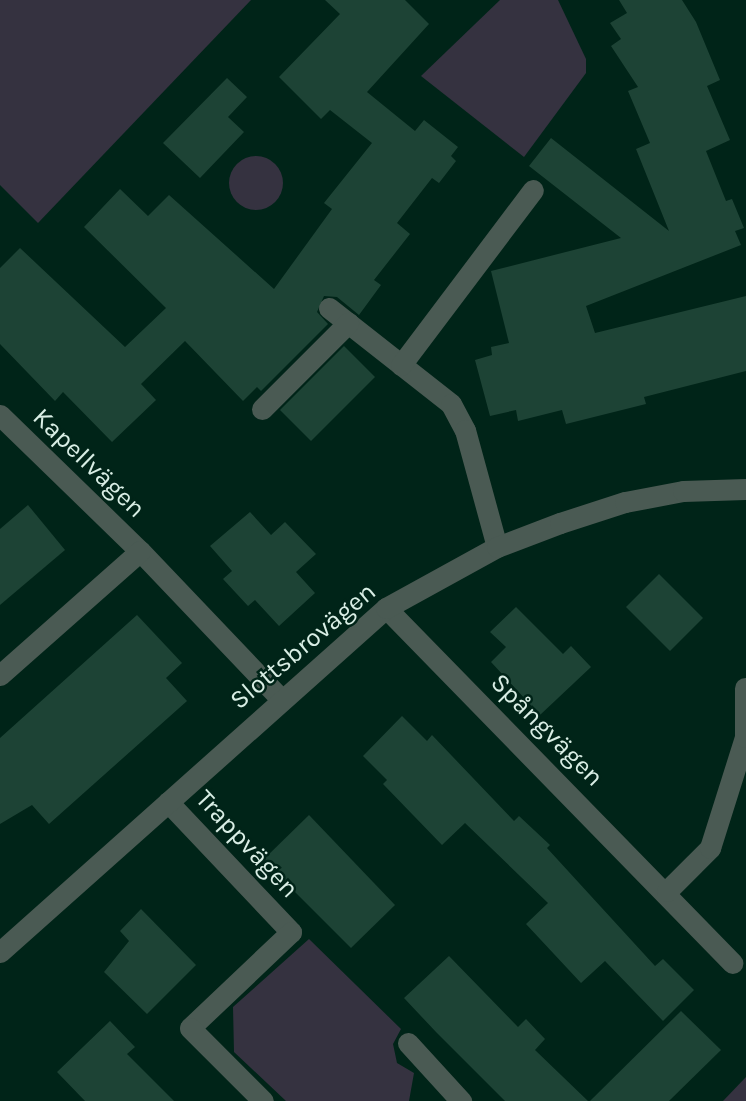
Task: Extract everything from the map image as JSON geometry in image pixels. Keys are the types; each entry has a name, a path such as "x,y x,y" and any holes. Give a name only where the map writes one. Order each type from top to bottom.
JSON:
{"street":[{"path":"401,365 533,190"},
{"path":"329,308 451,404 465,430 496,547"},
{"path":"262,409 348,323"},
{"name":"Kapellvägen","path":"0,415 140,551 280,698"},
{"name":"Slottsbrovägen","path":"0,952 280,698 386,608 496,547 625,502 683,491 746,489"},
{"name":"Kapellvägen","path":"0,675 140,551"},
{"name":"Spångvägen","path":"386,608 667,891 733,963"},
{"path":"667,891 710,848 745,737 745,688"},
{"name":"Trappvägen","path":"168,802 291,932 190,1028 263,1101"},
{"path":"408,1043 457,1100"}],"shaded area":[{"path":"0,0 251,0 38,223 0,185"},
{"path":"500,0 558,0 586,59 586,73 524,157 421,76"},
{"path":"256,156 275,164 283,183 275,202 256,210 237,202 229,183 237,164"},
{"path":"309,939 401,1029 393,1044 397,1063 414,1073 409,1101 286,1101 234,1052 233,1007"},
{"path":"746,1077 746,1101 723,1101"}],"building":[{"path":"325,0 405,0 429,24 367,92 415,131 424,120 458,147 451,156 456,161 439,183 432,178 397,223 410,234 374,280 381,285 359,315 337,297 324,296 317,312 328,324 261,391 257,387 243,401 185,341 141,384 156,400 112,442 63,392 55,401 0,344 0,268 20,248 125,347 166,308 84,227 120,189 148,216 169,195 274,289 332,209 324,203 372,143 330,110 321,119 279,77 340,14"},
{"path":"619,0 682,0 696,22 720,80 707,86 730,140 706,151 726,201 732,199 744,228 735,231 741,245 586,306 595,333 746,296 746,371 644,397 646,404 566,424 562,410 518,421 516,410 490,416 475,360 492,355 491,347 509,343 491,271 621,238 529,166 551,138 669,231 636,149 650,143 628,91 638,87 611,46 621,39 610,23 627,13"},
{"path":"227,78 247,97 228,117 244,132 200,178 163,143"},
{"path":"344,346 375,377 311,441 280,410"},
{"path":"28,505 65,550 0,605 0,529"},
{"path":"250,512 271,535 285,522 316,554 296,572 315,593 279,626 255,600 248,606 223,579 232,571 210,546"},
{"path":"659,574 703,618 670,651 626,607"},
{"path":"516,607 563,654 571,646 591,667 540,715 491,662 506,647 490,632"},
{"path":"137,615 182,663 166,678 187,701 49,824 32,805 0,824 0,738"},
{"path":"402,716 427,741 432,735 514,821 519,816 550,845 547,848 655,966 663,959 694,990 663,1021 605,961 581,983 526,924 548,903 465,823 442,845 383,784 387,780 363,756"},
{"path":"309,815 395,905 351,948 263,860"},
{"path":"141,909 196,965 147,1014 104,972 129,941 120,931"},
{"path":"449,956 518,1027 526,1019 545,1039 535,1050 588,1101 505,1101 436,1032 404,998"},
{"path":"681,1011 721,1050 669,1101 590,1101"},
{"path":"110,1021 135,1047 127,1054 174,1101 85,1101 57,1072"}]}
